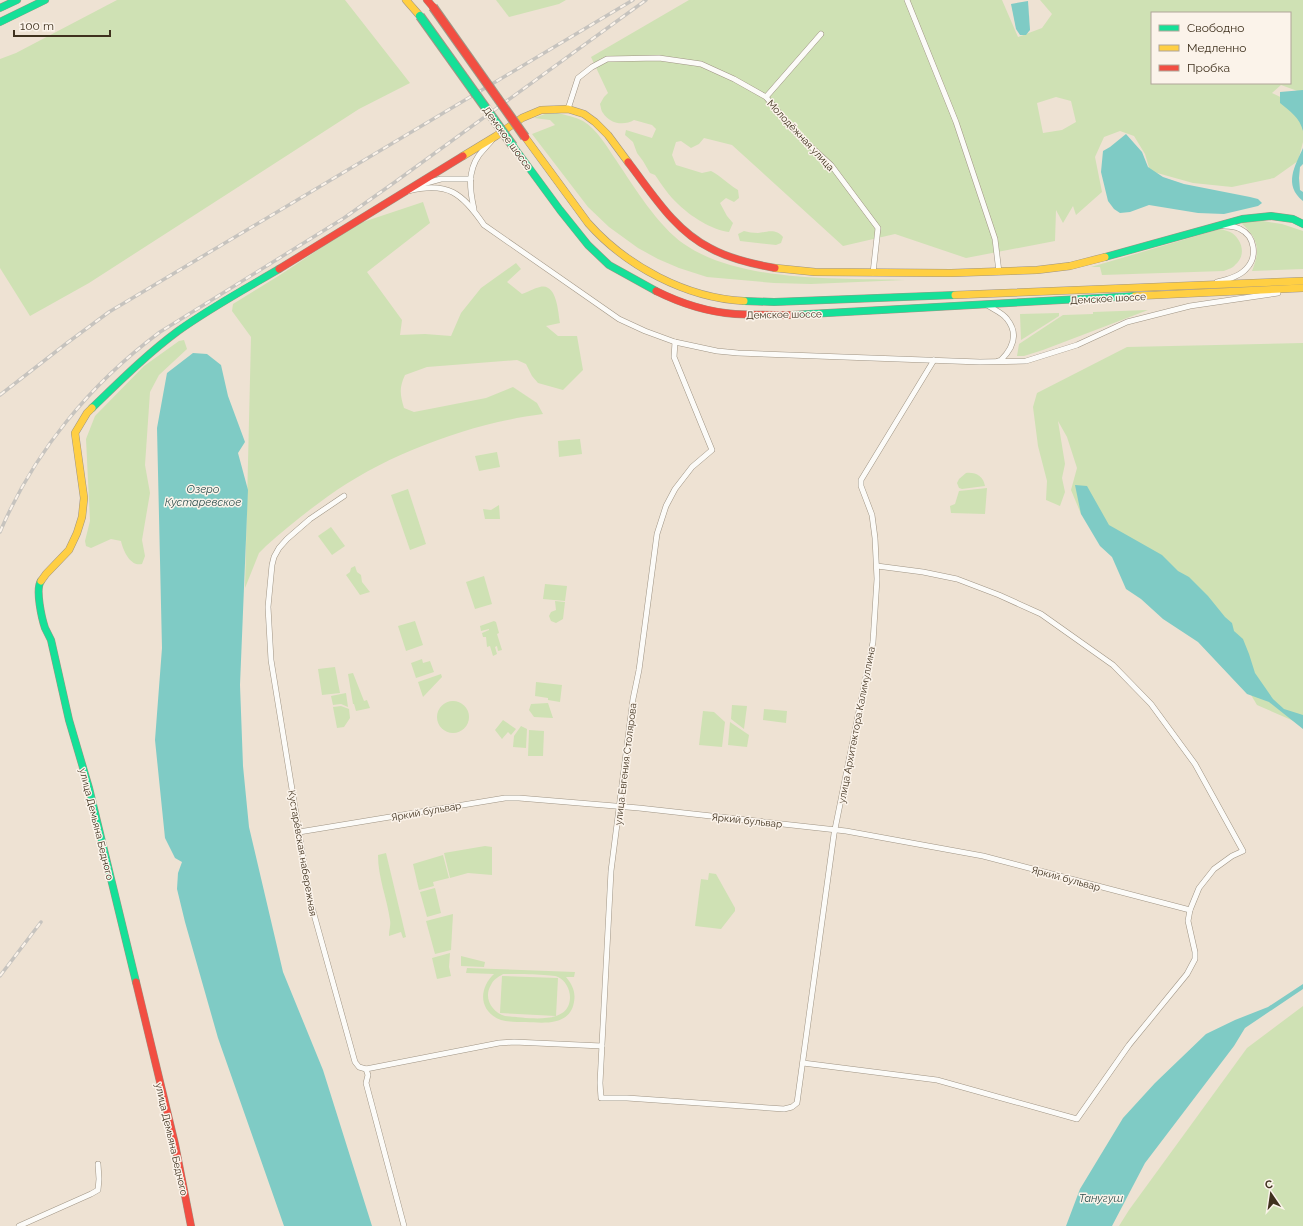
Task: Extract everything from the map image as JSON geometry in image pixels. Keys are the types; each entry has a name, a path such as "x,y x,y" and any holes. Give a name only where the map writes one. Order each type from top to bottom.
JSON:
{"street":[{"path":"0,8 17,0"},
{"path":"0,22 45,0"},
{"name":"Демское шоссе","path":"406,0 420,16 560,210 584,239 609,265 658,292 682,302 705,309 734,314 765,316 1303,289"},
{"name":"Демское шоссе","path":"427,0 525,138 582,215 604,240 630,260 660,278 694,290 723,299 774,302 1303,281"},
{"path":"907,0 956,122 995,238 999,272"},
{"path":"766,97 821,34"},
{"name":"Молодёжная улица","path":"568,109 578,78 592,67 607,59 659,58 701,64 734,79 766,97 797,134 831,165 878,228 873,273"},
{"path":"402,193 496,136 522,118 541,110 568,109 584,114 596,122 608,135 667,213 688,234 709,248 729,257 782,270 873,273 999,272 1037,270 1070,266 1126,252 1242,219 1271,216 1293,219 1303,224"},
{"path":"474,210 470,190 472,172 478,155 496,136"},
{"path":"402,193 441,179 471,179"},
{"path":"402,193 432,187 446,189 462,197 474,210 484,225 501,238 550,270 619,319 645,332 675,342 710,350 738,353 980,362 1026,361 1077,345 1127,322 1183,308 1303,289"},
{"name":"улица Демьяна Бедного","path":"192,1226 175,1144 89,788 69,720 51,640 45,628 39,598 39,584 46,574 69,550 77,533 82,517 84,498 75,434 87,413 141,361 179,331 402,193"},
{"path":"1186,286 1221,281 1233,277 1246,270 1252,260 1254,250 1251,238 1241,229 1232,226 1217,226"},
{"path":"980,362 1001,360 1009,352 1014,340 1013,330 1007,318 987,304"},
{"name":"улица Евгения Столярова","path":"675,342 674,357 712,450 692,467 675,489 664,511 657,534 639,670 633,699 611,872 600,1083 601,1098 627,1098 784,1109 792,1107"},
{"name":"улица Архитектора Калимуллина","path":"792,1107 796,1104 798,1099 835,830 873,642 877,600 877,566 874,528 868,504 861,486 862,480 934,360"},
{"name":"Кустарёвская набережная","path":"344,496 313,517 287,539 278,550 272,565 268,606 271,660 312,906 354,1062 359,1067 366,1068"},
{"path":"803,1063 937,1080 1077,1118 1129,1045 1188,974 1195,959 1195,952 1188,921 1190,910 1200,888 1214,869 1232,856 1243,851 1195,764 1151,704 1113,665 1041,614 999,595 957,579 923,572 877,566"},
{"name":"Яркий бульвар","path":"299,832 506,798 620,806 835,830 983,856 1190,910"},
{"path":"404,1226 366,1083 368,1075 366,1068 506,1042 602,1046"},
{"path":"19,1226 98,1190 100,1179 98,1164"}],"green space":[{"path":"117,0 345,0 410,83 359,109 89,283 30,316 0,268 0,59 16,53"},
{"path":"496,0 566,0 559,4 509,17"},
{"path":"689,0 1002,0 1018,37 1042,28 1052,14 1040,0 1303,0 1303,93 1281,85 1272,93 1295,104 1303,124 1303,142 1298,161 1274,178 1232,187 1193,183 1150,171 1145,154 1134,136 1120,131 1104,137 1095,157 1102,192 1076,215 1073,206 1063,223 1056,210 1055,241 966,258 895,234 843,246 732,145 704,138 699,144 691,148 681,141 676,142 672,155 676,165 702,173 711,171 738,190 739,198 734,202 726,198 720,203 727,216 733,223 729,232 722,231 702,222 683,209 672,198 655,175 650,173 637,153 633,142 625,135 626,130 652,138 656,129 652,125 634,120 626,123 617,123 609,120 602,112 600,104 608,93 591,57","holes":["1056,97 1071,101 1076,122 1062,130 1043,133 1037,103"]},
{"path":"557,113 570,116 588,124 597,133 656,217 684,244 707,257 733,266 791,276 905,280 811,284 774,283 707,277 679,268 658,259 638,248 609,227 588,207 532,134 555,125 550,120 534,118 545,114"},
{"path":"423,202 430,223 367,272 402,320 400,335 425,334 451,336 461,313 481,288 516,263 521,269 507,282 522,294 540,287 550,289 556,299 560,323 546,326 558,336 577,336 583,370 563,390 538,383 532,376 526,364 517,360 427,367 405,375 401,387 404,408 414,412 486,398 513,387 537,403 543,414 515,418 487,425 430,443 402,454 350,481 303,515 259,553 245,588 251,337 232,311 233,304 357,224"},
{"path":"1256,220 1282,224 1303,231 1303,269 1252,271 1257,250 1256,244 1251,233 1240,222"},
{"path":"1220,229 1231,232 1236,236 1242,249 1241,257 1238,261 1233,267 1224,271 1102,275 1100,267 1091,267"},
{"path":"744,231 758,233 768,231 777,232 783,237 781,243 776,245 740,241 738,234"},
{"path":"1148,310 1043,350 1024,356 1017,356 1019,344 1063,315 1093,314 1093,312"},
{"path":"1059,313 1059,316 1021,340 1020,314"},
{"path":"184,340 187,349 159,375 150,392 145,465 150,493 142,540 145,556 142,564 138,564 134,563 128,557 123,549 121,541 111,539 91,548 86,546 85,541 90,521 86,439 95,416 144,366 179,341"},
{"path":"1303,343 1303,725 1257,705 1216,636 1081,514 1071,490 1077,468 1067,437 1058,421 1065,464 1062,478 1065,492 1060,506 1046,500 1047,481 1038,446 1033,407 1037,393 1127,347"},
{"path":"580,439 582,454 559,457 558,441"},
{"path":"497,452 500,467 479,471 475,456"},
{"path":"966,473 973,473 981,477 985,486 962,489 959,488 957,483"},
{"path":"987,488 985,514 951,513 950,506 955,504 959,491"},
{"path":"408,489 426,544 410,550 391,495"},
{"path":"499,505 500,519 485,519 483,509 491,510"},
{"path":"331,527 345,546 332,555 318,536"},
{"path":"355,566 357,572 361,575 362,582 370,592 360,595 346,575 350,572 351,568"},
{"path":"484,576 492,604 475,609 466,582"},
{"path":"545,584 567,586 565,601 543,599"},
{"path":"555,601 565,602 563,619 556,623 551,621 549,616 551,612 556,610"},
{"path":"415,621 423,645 406,651 398,626"},
{"path":"494,621 496,622 499,633 497,634 502,650 498,651 497,646 495,647 497,654 493,656 490,646 487,647 486,637 483,637 482,633 489,629 481,631 480,626"},
{"path":"422,659 423,663 430,661 434,672 416,678 411,663"},
{"path":"335,667 340,693 322,695 318,669"},
{"path":"353,673 364,701 367,700 370,708 356,711 353,704 348,674"},
{"path":"441,674 442,677 423,697 418,682"},
{"path":"536,682 562,685 560,702 535,696"},
{"path":"346,693 348,707 341,704 333,705 331,696"},
{"path":"453,701 459,702 466,708 469,717 468,723 462,730 453,733 447,732 440,726 437,717 438,711 444,704"},
{"path":"548,703 553,718 534,717 529,710 531,704"},
{"path":"732,705 747,706 744,729 731,719"},
{"path":"341,706 349,709 350,718 344,727 337,728 333,707"},
{"path":"764,709 787,711 786,723 763,720"},
{"path":"703,711 714,712 725,722 722,747 699,745"},
{"path":"503,720 516,729 511,735 508,732 502,739 495,730"},
{"path":"730,722 749,735 747,747 728,745"},
{"path":"521,726 527,729 526,748 513,747 514,736"},
{"path":"529,730 544,731 543,756 528,756"},
{"path":"485,846 492,847 492,875 468,873 450,878 444,853"},
{"path":"386,853 406,937 403,938 401,932 389,936 389,912 378,863 378,855"},
{"path":"443,855 449,878 433,882 434,886 419,890 413,864"},
{"path":"709,873 716,874 735,908 735,911 721,929 695,926 701,879 708,880"},
{"path":"435,888 441,913 427,917 420,892"},
{"path":"453,914 451,950 435,954 426,921"},
{"path":"450,953 449,967 451,976 437,979 432,958"},
{"path":"461,956 485,962 484,967 461,966"},
{"path":"467,968 575,972 574,977 566,977 573,988 574,1002 572,1010 562,1019 541,1023 501,1020 488,1012 483,1000 485,986 494,974 466,973","holes":["503,974 541,975 561,978 567,985 569,991 570,997 568,1006 563,1013 545,1018 523,1018 500,1014 490,1004 488,995 492,983"]},
{"path":"502,976 558,978 556,1016 500,1013"},
{"path":"1303,1006 1303,1226 1119,1226 1129,1210 1247,1048"}],"water":[{"path":"1028,1 1030,30 1026,35 1020,35 1016,29 1011,4"},
{"path":"1303,90 1303,131 1300,122 1280,103 1280,92"},
{"path":"1126,134 1142,152 1148,167 1163,177 1184,184 1258,199 1262,203 1258,206 1224,214 1198,213 1149,205 1130,212 1120,213 1114,209 1108,201 1101,172 1103,151"},
{"path":"1303,148 1303,164 1300,167 1299,178 1300,190 1303,192 1303,201 1293,188 1292,175"},
{"name":"Озеро Кустаревское","path":"193,353 207,354 221,365 228,396 245,442 238,453 248,490 240,685 243,766 249,827 283,972 323,1070 372,1226 284,1226 218,1038 185,922 177,889 178,873 182,862 175,858 165,838 155,740 162,648 157,428 167,373"},
{"path":"1075,485 1087,486 1109,525 1162,555 1178,571 1189,577 1208,596 1225,617 1232,623 1234,631 1243,639 1255,673 1273,699 1284,709 1303,715 1303,729 1269,702 1247,694 1198,642 1163,619 1141,599 1126,589 1112,557 1100,546 1081,514"},
{"name":"Танугуш","path":"1303,984 1303,989 1245,1028 1234,1046 1145,1163 1112,1226 1066,1226 1080,1189 1123,1118 1155,1083 1206,1034 1235,1020 1268,1007"}],"railway":[{"path":"0,395 109,312 633,0"},
{"path":"0,532 30,474 47,447 88,397 134,352 160,332 344,218 646,0"},
{"path":"0,976 41,922"}],"traffic: fast":[{"path":"0,8 17,0"},
{"path":"0,22 45,0"},
{"path":"420,16 513,146"},
{"path":"513,146 588,245 609,265 656,291"},
{"path":"1105,257 1242,219 1271,216 1293,219 1303,224"},
{"path":"92,408 145,358 178,331 279,269"},
{"path":"744,301 774,302 955,295"},
{"path":"791,315 1135,296"},
{"path":"41,581 39,585 39,597 42,618 51,640 69,720 89,788 136,982"}],"traffic: slow":[{"path":"406,0 420,16"},
{"path":"463,156 522,118 541,110 568,109 584,114 595,122 608,135 628,162"},
{"path":"525,137 588,223 603,239 620,253 658,277 679,286 700,294 722,299 744,301"},
{"path":"775,268 815,272 951,273 1037,270 1070,266 1105,257"},
{"path":"955,295 1303,281"},
{"path":"1135,296 1303,288"},
{"path":"41,581 69,550 77,533 82,517 84,498 75,433 87,413 92,408"}],"traffic: jam":[{"path":"427,0 433,7"},
{"path":"433,7 525,137"},
{"path":"279,269 463,156"},
{"path":"628,162 664,210 685,231 697,240 710,248 733,258 775,268"},
{"path":"656,291 684,303 715,311 735,314 791,315"},
{"path":"136,982 175,1144 191,1226"}]}
